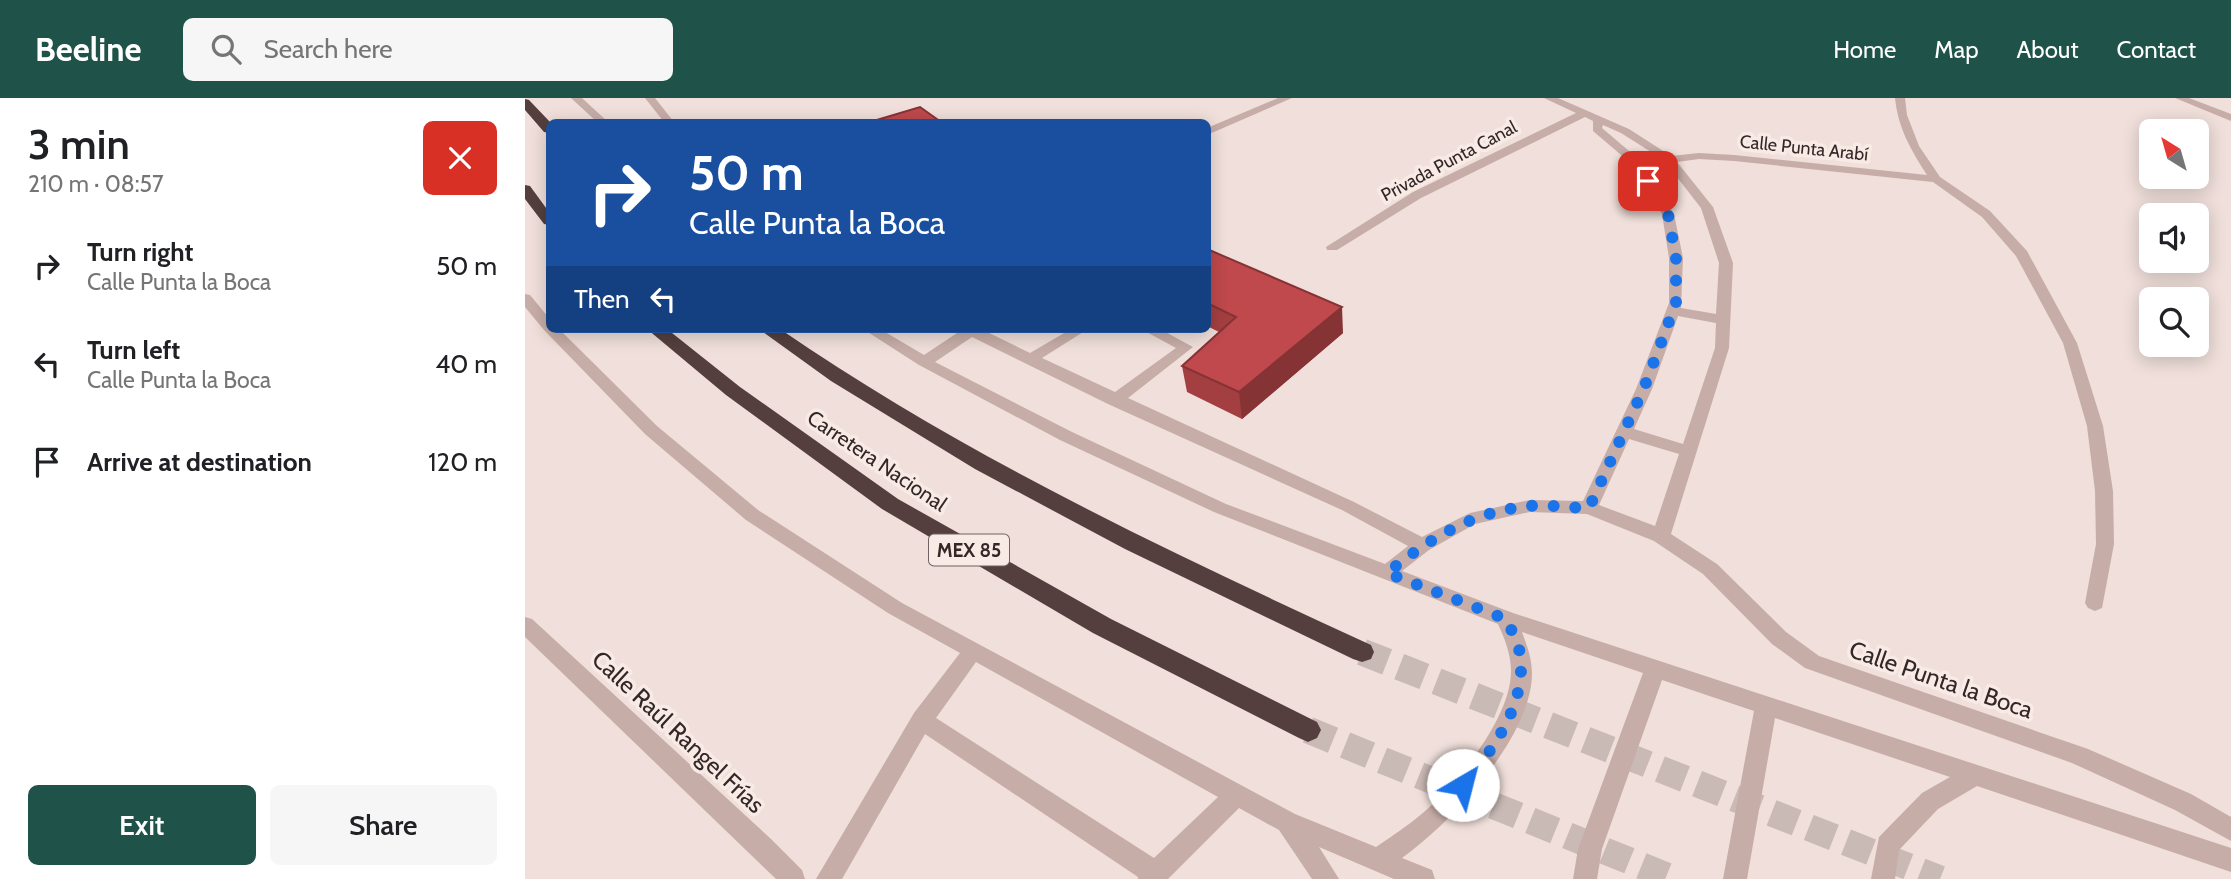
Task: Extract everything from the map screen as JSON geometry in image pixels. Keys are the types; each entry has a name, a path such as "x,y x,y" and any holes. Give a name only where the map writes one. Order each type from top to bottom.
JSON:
{"highway":[{"path":"525,103 546,126"},
{"path":"525,189 546,217"},
{"name":"Carretera Nacional","path":"661,333 733,391 890,504 1102,626 1308,730"},
{"path":"773,333 805,356 979,462 1158,557 1362,652"}],"street":[{"path":"576,98 600,119"},
{"path":"650,98 667,119"},
{"path":"1211,130 1287,98"},
{"path":"1549,98 1625,131 1669,159 1707,207 1726,263 1722,348 1661,536"},
{"path":"1900,98 1902,115 1914,146 1936,179 1986,214 2022,254 2070,342 2095,426 2104,491 2105,544 2095,603"},
{"path":"2181,98 2231,118"},
{"name":"Privada Punta Canal","path":"1332,247 1417,195 1585,113"},
{"path":"1589,508 1644,388 1676,303 1676,258 1668,214 1638,164 1602,135 1597,129 1598,121"},
{"name":"Calle Punta Arabí","path":"1638,164 1669,159 1734,158 1936,179"},
{"path":"525,298 546,323"},
{"path":"1672,311 1725,320"},
{"path":"555,333 652,430 752,515 895,608 1287,822 1423,879"},
{"path":"877,333 924,362 1066,436 1220,508 1387,573 1506,619 2231,860"},
{"path":"924,362 966,333"},
{"path":"976,333 1114,400 1348,506 1422,545"},
{"path":"1029,360 1074,333"},
{"path":"1114,400 1186,347 1156,333"},
{"path":"1624,432 1688,452"},
{"name":"Calle Punta la Boca","path":"1387,573 1422,545 1470,519 1529,506 1589,508 1661,536 1710,569 1779,638 1812,662 2053,747 2156,789 2231,830"},
{"path":"1379,860 1439,814 1476,771 1506,724 1521,682 1519,648 1506,619"},
{"name":"Calle Raúl Rangel Frías","path":"525,625 762,846 793,879"},
{"path":"828,879 922,720 973,650"},
{"path":"1585,879 1590,849 1656,668"},
{"path":"1735,879 1766,707"},
{"path":"922,720 1153,876 1237,794"},
{"path":"1882,879 1888,845 1930,801 1975,775"},
{"path":"1287,822 1327,879"}],"building":[{"path":"920,107 937,119 880,119"},
{"path":"1211,251 1342,307 1239,392 1182,366 1236,317 1211,305"}],"tunnel":[{"path":"1362,652 1940,879"},
{"path":"1308,730 1674,879"}],"route":[{"path":"1463,785 1476,771 1506,724 1521,682 1519,648 1506,619 1387,573 1422,545 1470,519 1529,506 1589,508 1644,388 1676,303 1676,258 1668,214 1648,181"}]}
